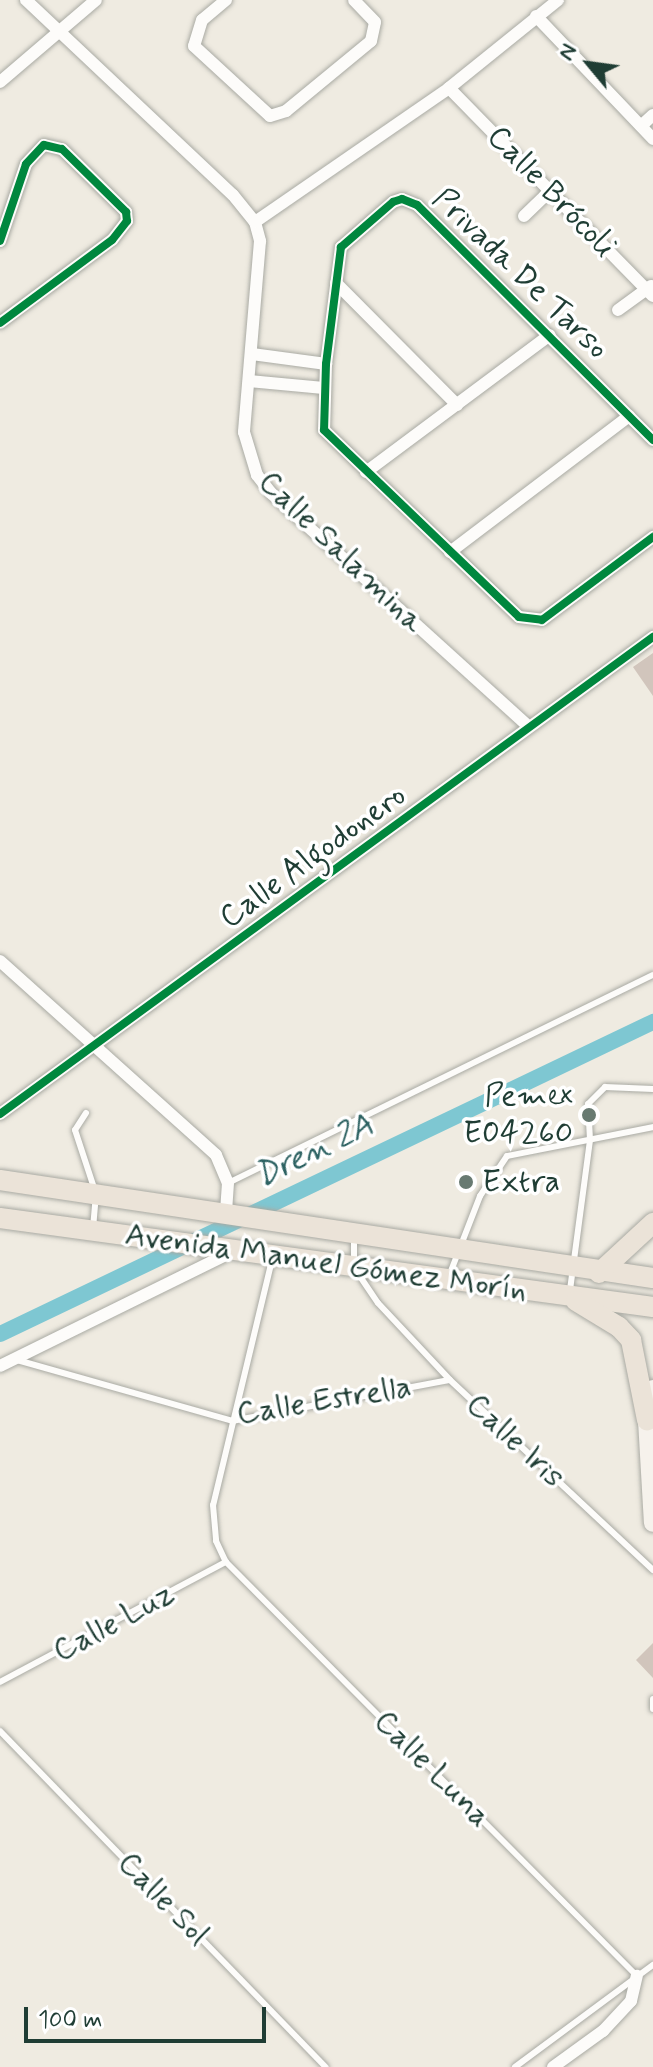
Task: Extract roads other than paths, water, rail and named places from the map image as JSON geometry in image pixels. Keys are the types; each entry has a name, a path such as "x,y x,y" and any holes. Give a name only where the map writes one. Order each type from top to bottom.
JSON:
{"main road":[{"name":"Avenida Manuel Gómez Morín","path":"0,1180 308,1225 599,1273 653,1278"},
{"name":"Avenida Manuel Gómez Morín","path":"0,1218 653,1307"},
{"path":"599,1273 653,1223"},
{"path":"570,1297 619,1327 631,1340 647,1420 653,1523"},
{"path":"647,1420 653,1389"}],"street":[{"path":"26,0 233,195 255,222 418,105 449,88 558,0"},
{"path":"0,82 96,0"},
{"path":"226,0 202,20 194,46 270,116 286,111 371,41 375,22 354,0"},
{"path":"536,16 653,139"},
{"name":"Calle Brócoli","path":"449,88 651,290"},
{"path":"641,126 653,115"},
{"path":"0,241 2,225 26,164 44,145 62,149 126,212 127,221 112,240 0,323"},
{"path":"524,216 550,191"},
{"name":"Privada De Tarso","path":"653,440 550,335 409,200 393,202 341,247 326,364 324,430 519,617 533,622 653,537"},
{"name":"Calle Salamina","path":"255,222 260,241 246,452 271,493 529,727"},
{"path":"336,283 457,405"},
{"path":"618,310 651,290"},
{"path":"366,472 550,335"},
{"path":"252,354 326,364"},
{"path":"249,381 324,388"},
{"path":"450,552 629,416"},
{"name":"Calle Algodonero","path":"0,1114 653,637"},
{"path":"0,961 216,1155 228,1183 234,1214"},
{"path":"0,1366 236,1250"},
{"path":"553,2067 603,2031 631,2001 637,1976"}],"lane":[{"path":"228,1183 653,975"},
{"path":"570,1297 590,1140 588,1104 595,1092 605,1087 653,1089"},
{"path":"86,1113 76,1136 96,1194 93,1230"},
{"path":"448,1280 455,1250 493,1170 507,1156 653,1127"},
{"path":"354,1233 354,1267"},
{"path":"226,1562 212,1523 232,1421 273,1256"},
{"name":"Calle Iris","path":"354,1267 378,1303 450,1380 653,1570"},
{"name":"Calle Estrella","path":"13,1359 232,1421 450,1380"},
{"name":"Calle Luz","path":"0,1682 226,1562"},
{"name":"Calle Luna","path":"226,1562 637,1976"},
{"path":"653,1699 653,1709"},
{"name":"Calle Sol","path":"0,1731 326,2067"},
{"path":"515,2067 653,1965"}],"waterway":[{"name":"Dren 2A","path":"0,1334 653,1022"}],"place":[{"name":"Pemex E04260","path":"589,1115"},
{"name":"Extra","path":"466,1182"}]}
